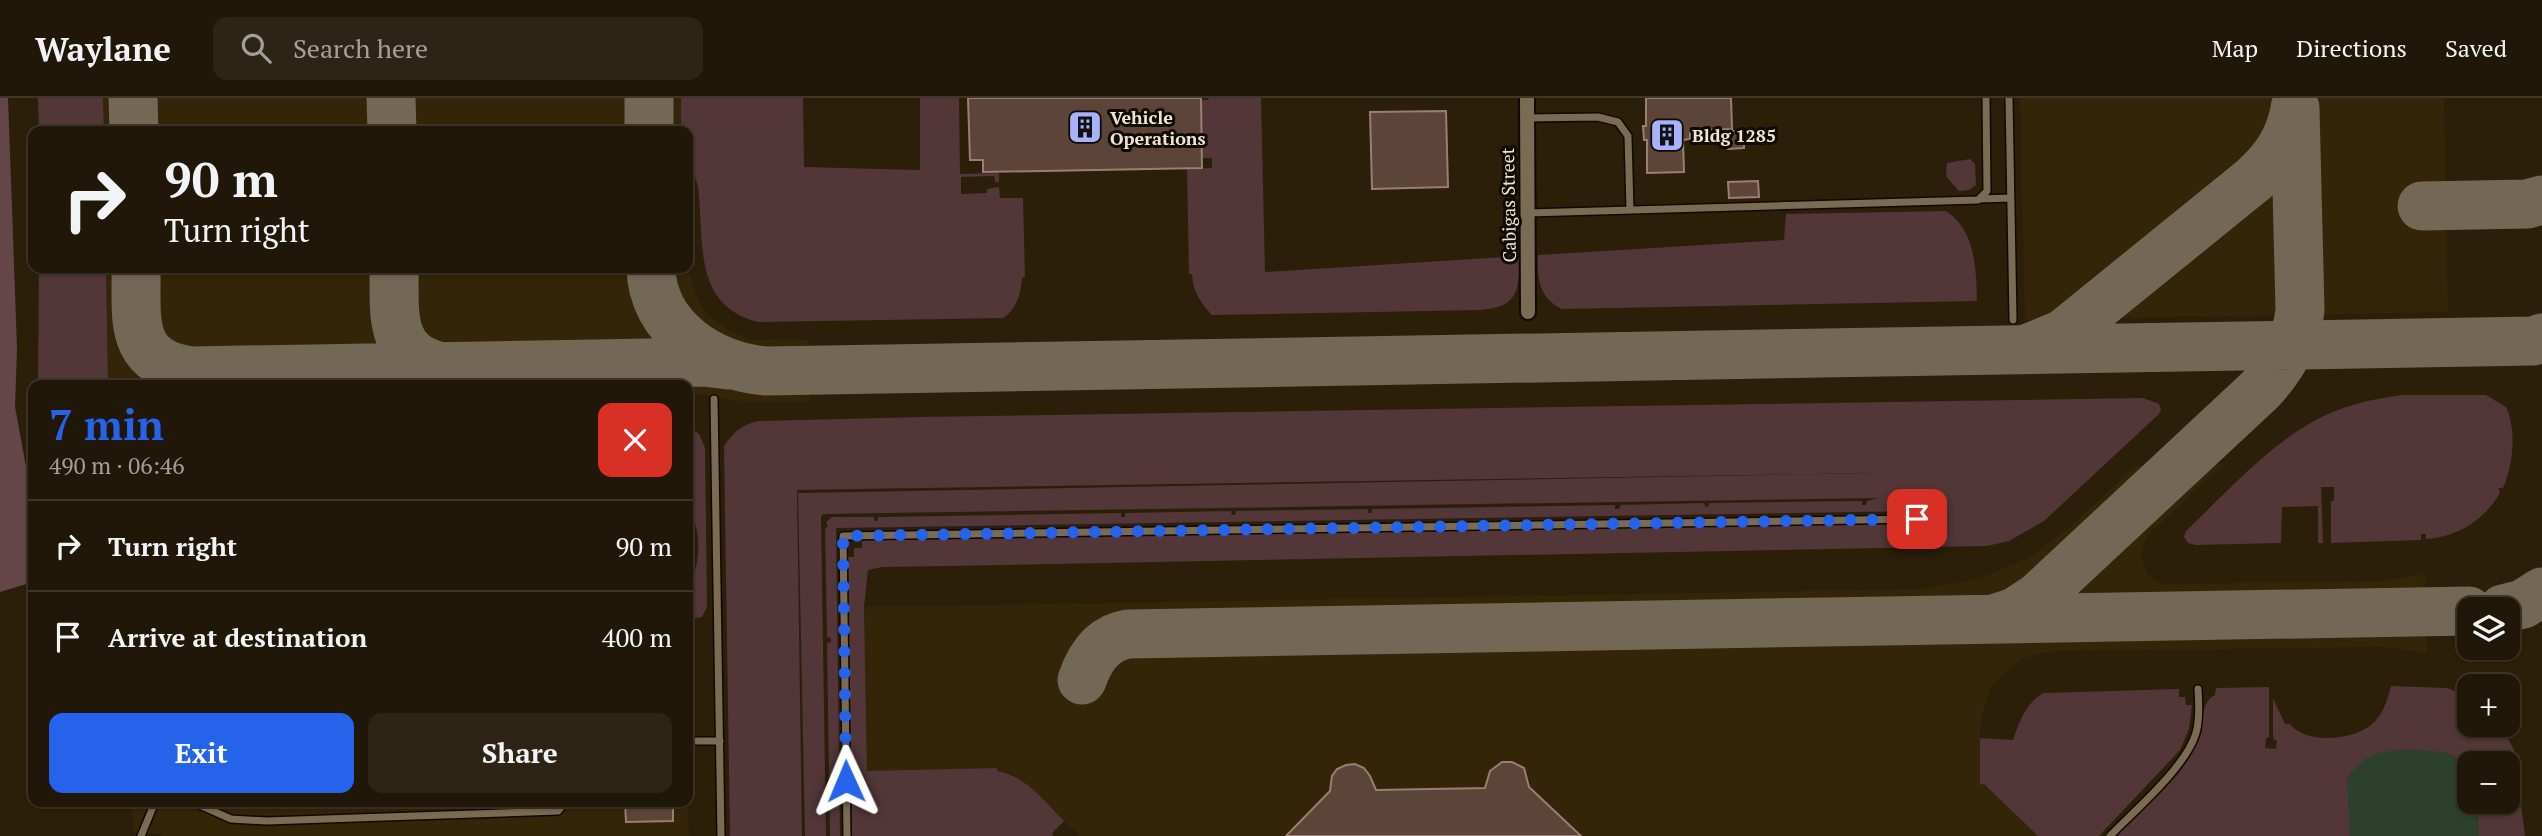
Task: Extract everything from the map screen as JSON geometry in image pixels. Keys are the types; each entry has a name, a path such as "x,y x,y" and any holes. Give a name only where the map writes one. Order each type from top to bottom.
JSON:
{"street":[{"name":"Cabigas Street","path":"1527,98 1528,312"}],"lane":[{"path":"1978,200 1987,191 1986,98"},
{"path":"2009,98 2013,320"},
{"path":"1527,118 1598,117 1618,122 1629,136 1630,210"},
{"path":"1528,213 2011,198"},
{"path":"714,398 721,836"},
{"path":"847,836 843,536 1917,519"},
{"path":"2110,836 2168,776 2191,746 2197,730 2198,689"},
{"path":"693,741 720,741"},
{"path":"141,836 153,807"},
{"path":"204,807 230,819 267,821 558,811 561,807"}],"shaded area":[{"path":"0,98 8,98 17,348 15,407 28,473 28,584 0,592"},
{"path":"38,98 103,98 104,126 39,126"},
{"path":"103,98 681,98 681,126 104,126"},
{"path":"681,98 803,98 804,167 920,170 920,98 959,98 960,174 999,173 999,182 995,182 994,176 961,177 961,194 987,193 987,189 999,187 1000,198 1023,198 1025,277 1022,278 1014,306 1003,318 758,322 736,313 721,301 711,286 705,268 698,187 693,176 693,126 681,126"},
{"path":"1261,98 1265,272 1520,256 1519,279 1514,295 1502,305 1479,310 1212,315 1198,296 1192,274 1189,274 1187,169 1212,168 1212,158 1190,158 1202,143 1201,110 1193,100"},
{"path":"2020,98 2444,98 2448,312 2025,320"},
{"path":"1970,159 1975,164 1976,185 1969,190 1959,191 1946,176 1947,163"},
{"path":"1946,211 1956,219 1969,240 1975,264 1977,301 1562,309 1548,299 1539,279 1538,255 1784,240 1786,214"},
{"path":"39,273 106,273 108,380 38,380"},
{"path":"106,273 690,273 701,304 708,314 728,330 749,339 809,340 810,402 745,402 693,394 693,380 108,380"},
{"path":"2402,395 2486,395 2506,407 2513,437 2506,479 2503,488 2498,488 2500,493 2494,503 2478,519 2459,531 2438,538 2426,539 2426,534 2421,534 2421,540 2331,543 2331,501 2334,501 2334,487 2321,487 2323,543 2318,543 2318,506 2282,507 2281,543 2188,543 2184,537 2186,531 2247,472 2297,431 2346,407"},
{"path":"2143,398 2159,404 2159,414 2044,521 2009,541 1987,546 882,567 868,570 864,607 867,771 997,768 997,771 1025,784 1064,821 1052,833 1054,836 852,836 848,557 854,557 854,548 862,548 862,540 1918,523 1918,511 836,528 840,836 830,836 827,643 831,642 831,638 827,637 825,528 828,527 826,522 832,517 874,517 875,521 878,521 878,517 1121,513 1121,517 1125,517 1125,513 1231,511 1232,515 1235,515 1236,511 1368,509 1368,513 1372,513 1372,509 1615,505 1615,509 1619,509 1621,505 1704,503 1708,507 1709,503 1862,501 1862,505 1866,505 1867,501 1879,498 823,514 826,836 805,836 798,493 1877,473 797,490 802,836 730,836 724,446 738,430 758,421"},
{"path":"693,429 699,434 705,448 707,607 702,617 693,618 693,575 698,554"},
{"path":"2224,464 2148,535 2141,557 2152,579 2164,584 2381,581 2425,574 2427,653 2385,647 2059,651 2040,653 2023,659 2005,672 1991,688 1984,707 1980,729 1980,784 1984,784 2038,836 1581,836 1529,787 1524,768 1508,761 1497,764 1490,771 1488,787 1427,789 1372,790 1372,780 1367,771 1355,764 1346,765 1337,769 1332,776 1330,791 1286,836 1080,836 1020,779 1007,772 997,771 996,768 867,772 864,607 1922,589 1979,579 2028,558 2069,528 2135,466"},
{"path":"2391,686 2447,688 2457,692 2457,737 2507,737 2514,751 2457,751 2457,758 2444,752 2348,777 2350,836 2117,836 2170,783 2188,760 2194,749 2206,704 2215,695 2216,688 2269,687 2269,737 2266,738 2265,748 2276,749 2277,740 2274,740 2273,734 2273,698 2285,724 2318,738 2342,737 2363,730 2379,717"},
{"path":"2179,689 2179,697 2185,697 2186,705 2192,705 2189,729 2180,750 2099,836 2038,836 1984,784 1980,785 1980,738 2013,740 2028,708 2043,693"},
{"path":"2406,749 2444,752 2457,758 2457,814 2477,814 2479,836 2350,836 2347,778 2366,758"},
{"path":"2520,797 2525,836 2479,836 2477,814 2520,814"},
{"path":"132,807 688,807 689,836 161,836 160,833 133,834"}],"building":[{"name":"Vehicle Operations","path":"968,98 1201,98 1202,168 983,172 983,160 970,160"},
{"name":"Bldg 1285","path":"1646,98 1731,98 1732,129 1690,130 1690,139 1683,140 1684,172 1647,173 1647,140 1644,140 1643,126 1646,126"},
{"path":"1446,111 1448,187 1372,189 1370,112"},
{"path":"1728,131 1744,131 1744,148 1728,149"},
{"path":"1758,181 1759,197 1729,198 1728,182"},
{"path":"1502,762 1512,762 1524,768 1529,787 1581,836 1286,836 1330,791 1332,776 1337,769 1346,765 1355,764 1364,768 1376,790 1485,788 1490,771"},
{"path":"625,807 673,807 673,821 626,822"}],"taxiway":[{"path":"133,98 134,126"},
{"path":"391,98 392,126"},
{"path":"649,98 649,126"},
{"path":"1996,618 2015,612 2038,597 2260,390 2282,363 2296,332 2300,310 2295,108"},
{"path":"2029,348 2063,334 2253,180 2279,150 2294,114"},
{"path":"2422,206 2527,204 2542,200"},
{"path":"136,273 137,320 146,348 156,359 192,371 704,362 728,365"},
{"path":"394,273 395,314 402,340 410,351 422,360 438,366"},
{"path":"652,273 654,289 662,309 673,326 688,340 725,362 766,371 2533,341 2542,338"},
{"path":"2520,605 2542,592"},
{"path":"1082,680 1099,650 1111,640 1128,634 2457,611"}],"place":[{"name":"Vehicle Operations","path":"1085,127"},
{"name":"Bldg 1285","path":"1667,135"}],"route":[{"path":"846,781 843,536 1917,519"}]}
